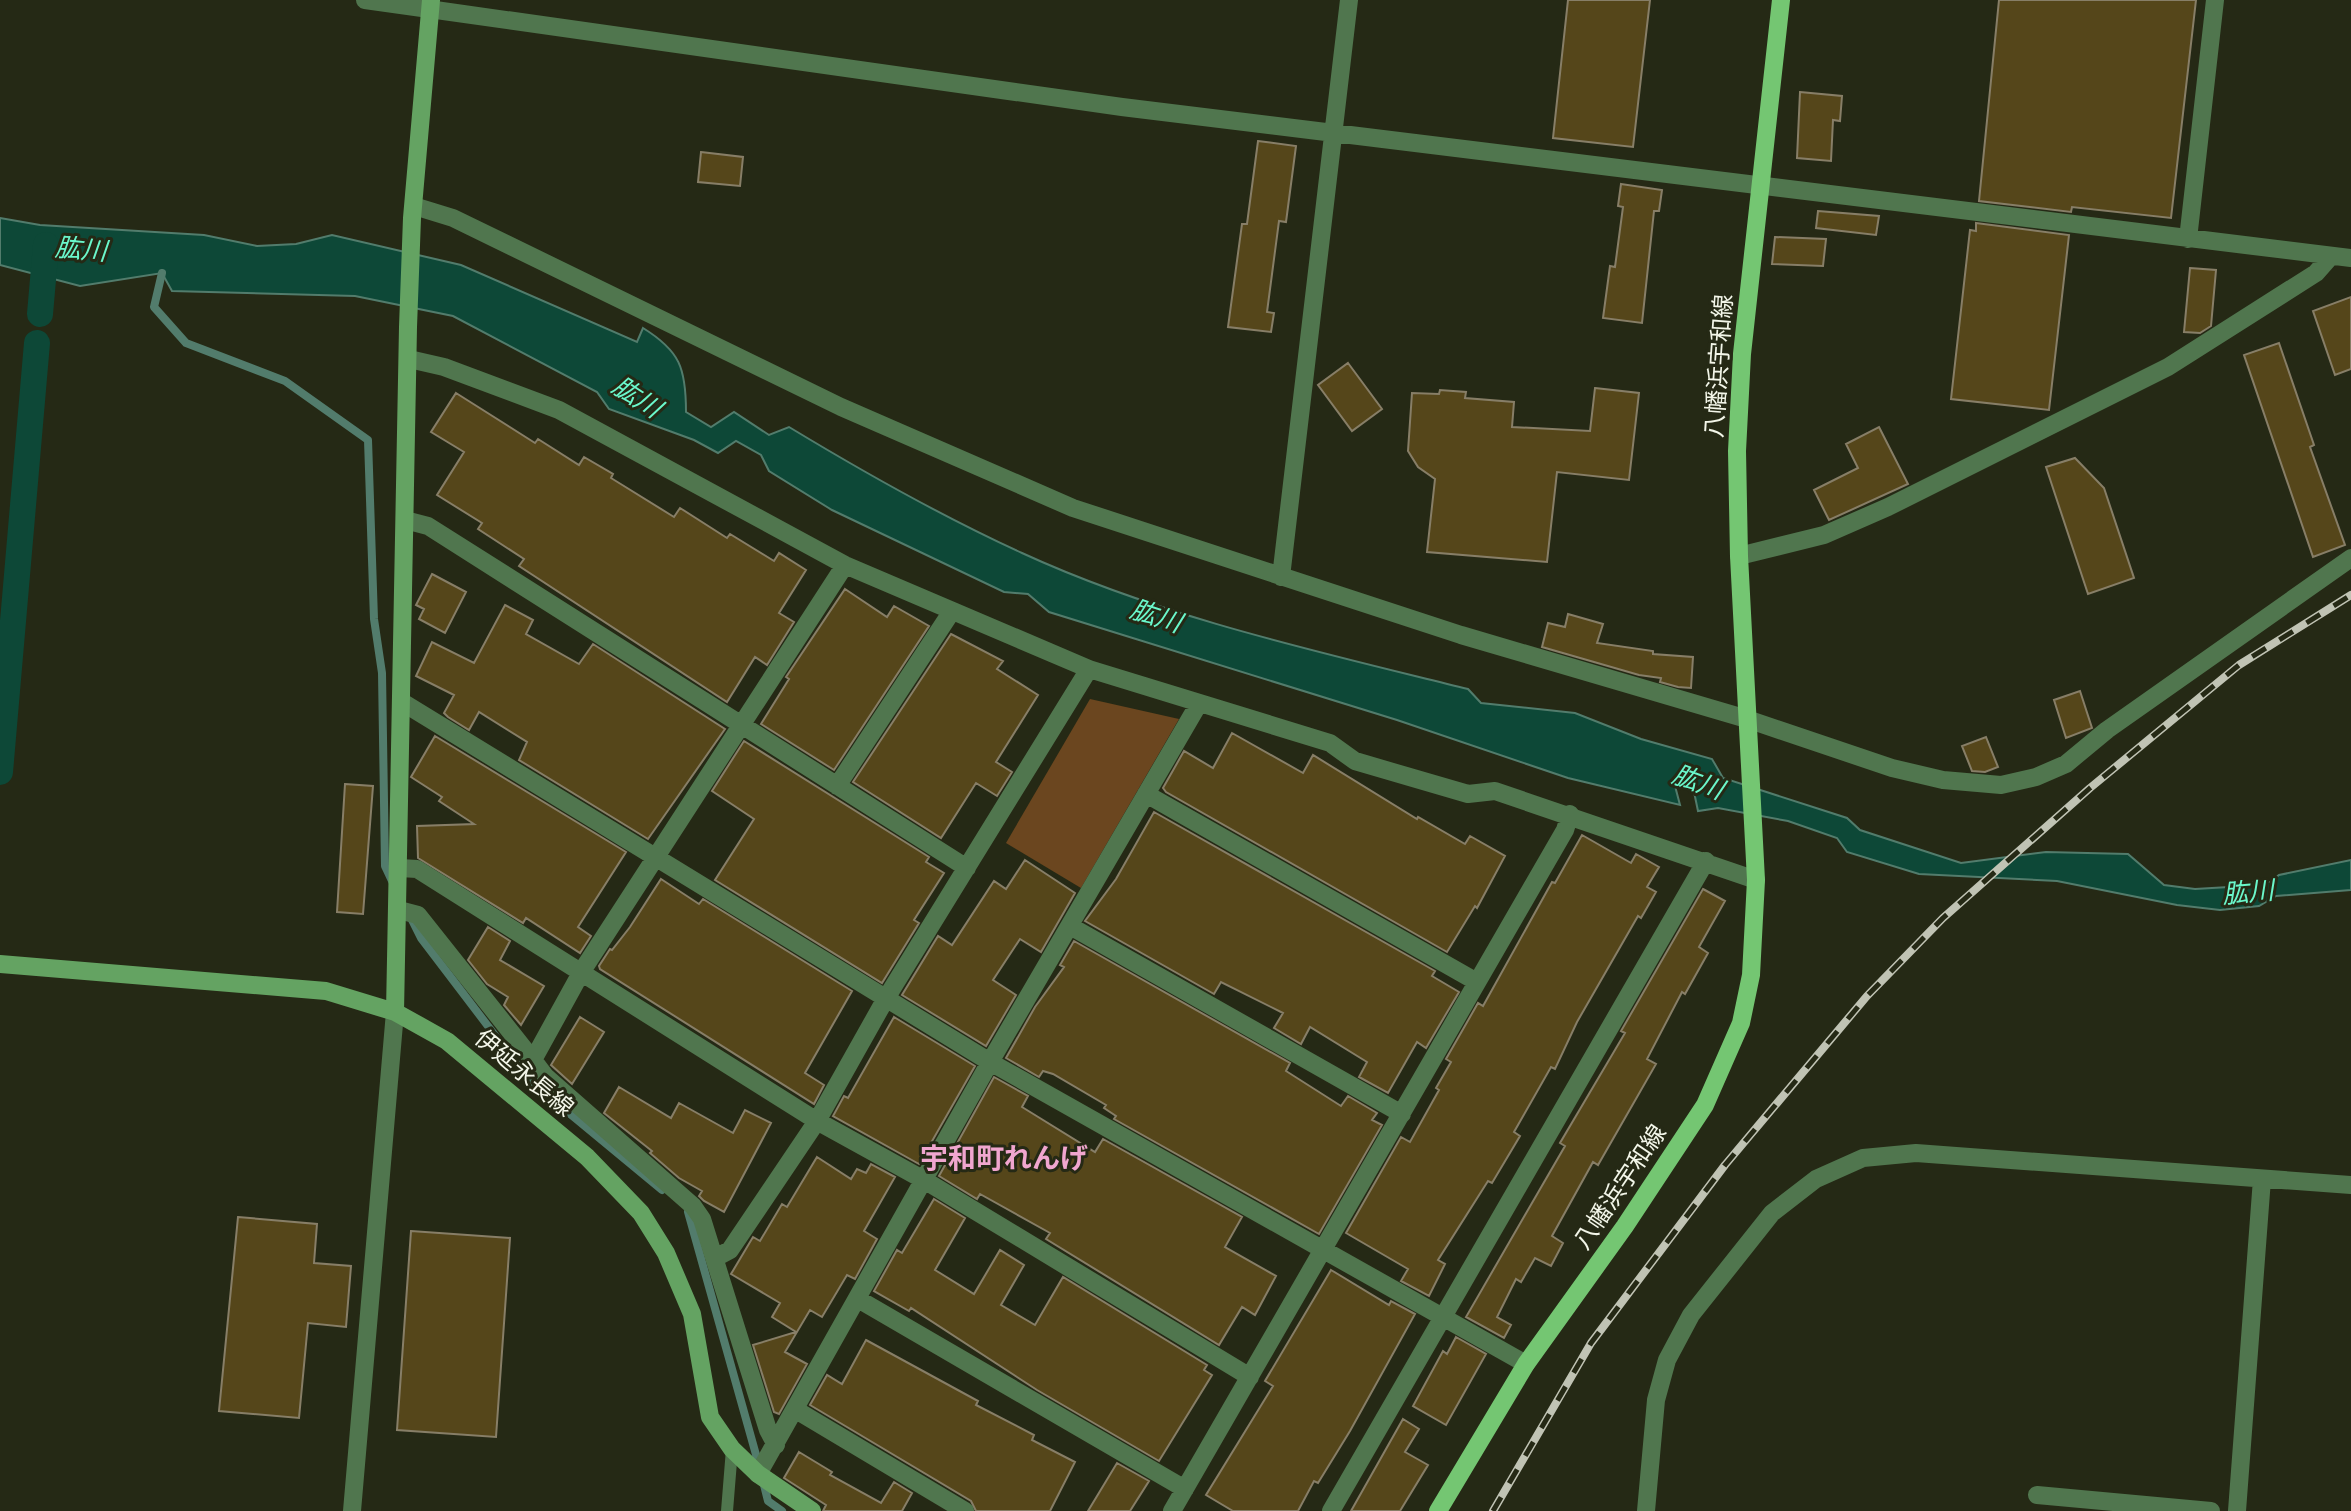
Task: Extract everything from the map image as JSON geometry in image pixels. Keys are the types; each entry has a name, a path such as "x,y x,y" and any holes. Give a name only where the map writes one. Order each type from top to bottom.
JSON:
{"main road":[{"name":"八幡浜宇和線","path":"1438,1511 1526,1364 1625,1226 1705,1105 1730,1052 1751,975 1756,880 1739,556 1737,452 1742,355 1782,0"},
{"path":"395,1012 400,868 408,327 413,212 430,5"},
{"name":"伊延永長線","path":"0,964 326,991 395,1012 447,1041 587,1157 641,1213 666,1253 692,1314 710,1417 732,1449 758,1474 812,1511"}],"street":[{"path":"365,0 430,5 1056,99 2351,258"},
{"path":"1281,578 1349,0"},
{"path":"2188,239 2215,0"},
{"path":"413,212 453,218 841,407 1060,502 1281,578 1748,728 1942,780 2001,785 2036,777 2066,764 2107,730 2351,558"},
{"path":"1739,556 1824,535 1875,513 2168,367 2316,273 2332,256"},
{"path":"409,359 444,367 559,410 845,565 1089,669 1198,705 1331,743 1354,761 1468,794 1495,791 1706,860 1756,880"},
{"path":"405,520 428,526 967,868"},
{"path":"533,1059 582,971 845,565"},
{"path":"837,786 952,611"},
{"path":"715,1258 730,1250 817,1121 885,1000 1089,669"},
{"path":"402,702 990,1062 1526,1364"},
{"path":"758,1474 990,1062 1198,705"},
{"path":"1146,794 1478,982"},
{"path":"1172,1511 1565,830 1570,814"},
{"path":"1331,1511 1706,860"},
{"path":"400,868 417,869 817,1121 925,1180 1250,1377"},
{"path":"399,910 418,915 545,1076 693,1206 702,1219 776,1445"},
{"path":"1070,926 1402,1114"},
{"path":"352,1511 395,1012"},
{"path":"1646,1511 1656,1400 1667,1360 1691,1315 1772,1213 1816,1179 1863,1158 1916,1153 2351,1185"},
{"path":"2237,1511 2262,1179"},
{"path":"858,1299 1185,1489"},
{"path":"796,1410 965,1511"},
{"path":"2037,1494 2211,1511"}],"lane":[{"path":"727,1511 732,1449"}],"shaded area":[{"path":"1090,699 1179,719 1081,888 1006,843"}],"water":[{"name":"肱川","path":"0,218 40,225 204,235 257,246 296,244 332,235 461,265 637,342 643,328 665,345 678,362 684,384 686,412 711,427 734,412 769,435 789,427 962,524 1075,576 1129,596 1241,631 1468,689 1481,703 1575,713 1641,739 1712,759 1723,778 1847,818 1860,830 1961,863 2046,852 2128,854 2164,885 2195,889 2229,887 2240,882 2270,882 2279,875 2351,860 2351,890 2276,896 2259,906 2220,910 2177,905 2057,881 1919,874 1847,852 1837,838 1788,821 1718,808 1698,811 1693,787 1678,782 1675,786 1680,805 1568,778 1397,720 1049,612 1028,594 1004,592 832,510 769,471 761,455 736,441 718,453 694,440 609,409 597,392 453,316 355,296 172,291 162,273 80,286 0,265"}],"building":[{"path":"1568,0 1650,0 1633,147 1553,138"},
{"path":"1999,0 2196,0 2171,218 2072,207 2071,212 1979,201"},
{"path":"1800,92 1842,96 1840,121 1833,120 1831,161 1797,158"},
{"path":"1258,141 1296,146 1286,222 1279,221 1267,312 1274,313 1271,332 1228,327 1242,224 1247,224"},
{"path":"701,152 743,157 740,186 698,182"},
{"path":"1621,184 1662,190 1659,211 1654,211 1642,323 1603,318 1610,266 1615,267 1623,207 1618,206"},
{"path":"1818,211 1879,216 1876,235 1816,228"},
{"path":"1976,223 2069,235 2049,410 1951,399 1970,230 1976,231"},
{"path":"1775,237 1826,239 1823,266 1772,264"},
{"path":"2190,268 2216,270 2211,326 2200,333 2184,332"},
{"path":"2351,297 2351,369 2335,375 2313,311"},
{"path":"2279,343 2314,445 2310,447 2345,545 2313,557 2244,355"},
{"path":"1348,363 1382,409 1352,431 1318,385"},
{"path":"1595,388 1639,393 1629,480 1557,472 1547,562 1427,552 1435,479 1418,467 1408,451 1412,393 1439,394 1440,390 1466,392 1465,398 1514,402 1512,427 1590,431"},
{"path":"456,393 535,443 538,439 579,465 584,457 613,474 611,478 674,517 680,508 727,538 730,534 774,561 779,553 806,570 779,613 794,622 767,665 755,657 727,702 519,566 524,559 478,529 482,523 437,495 464,452 431,432"},
{"path":"1879,427 1908,484 1829,520 1814,490 1858,468 1846,444"},
{"path":"2075,458 2104,488 2134,578 2088,594 2046,467"},
{"path":"432,574 466,592 445,633 419,619 424,609 416,605"},
{"path":"845,589 887,617 894,606 929,626 834,770 761,724 789,679 786,677"},
{"path":"505,605 533,620 526,634 579,664 593,644 725,729 648,839 519,760 527,742 479,712 469,730 448,717 444,713 454,695 416,676 432,642 474,663"},
{"path":"1568,614 1603,624 1597,643 1653,651 1653,654 1693,657 1691,688 1678,687 1660,682 1661,678 1639,675 1542,647 1548,623 1565,627"},
{"path":"951,634 1003,661 997,669 1038,695 996,762 1012,772 997,796 976,783 941,838 853,782"},
{"path":"2080,691 2092,728 2066,738 2054,700"},
{"path":"1232,733 1303,773 1313,755 1417,819 1418,817 1465,844 1470,836 1505,856 1477,908 1475,906 1447,952 1166,792 1163,788 1184,751 1213,768"},
{"path":"435,736 626,852 578,927 591,936 580,953 526,918 523,923 418,858 417,826 474,824 439,801 442,797 411,777"},
{"path":"1986,737 1998,767 1985,772 1972,771 1962,746"},
{"path":"744,741 929,857 926,862 944,873 914,920 919,923 882,983 715,880 754,819 712,791"},
{"path":"345,784 373,786 363,914 337,912"},
{"path":"1154,812 1435,971 1432,976 1459,992 1426,1048 1417,1042 1388,1093 1359,1077 1367,1062 1310,1027 1301,1044 1274,1028 1283,1013 1221,982 1214,994 1085,921 1116,879"},
{"path":"1582,835 1631,863 1636,854 1659,867 1647,887 1656,892 1641,918 1638,916 1577,1022 1555,1069 1551,1067 1514,1132 1520,1136 1492,1183 1488,1181 1438,1260 1445,1264 1429,1296 1401,1281 1408,1269 1346,1233 1401,1137 1410,1142 1439,1090 1436,1088 1451,1062 1446,1059 1478,1003 1483,1006 1552,882 1555,883"},
{"path":"1025,860 1075,893 1041,952 1020,939 993,980 1016,995 986,1046 902,995 938,936 952,945 994,881 1006,889"},
{"path":"661,879 699,904 703,899 852,991 805,1073 824,1085 814,1104 600,969 599,966 610,949 612,950 630,927"},
{"path":"1703,889 1725,901 1699,947 1708,953 1685,994 1682,992 1647,1059 1656,1064 1598,1165 1593,1162 1552,1236 1563,1243 1551,1266 1535,1258 1521,1282 1516,1279 1497,1317 1511,1325 1504,1338 1466,1317 1565,1146 1560,1143 1625,1033 1621,1031"},
{"path":"488,927 510,941 500,960 544,986 521,1025 504,1005 508,997 487,984 468,960"},
{"path":"1074,941 1290,1063 1286,1071 1341,1106 1348,1096 1377,1113 1372,1120 1382,1125 1319,1234 1114,1119 1116,1116 1104,1108 1106,1105 1053,1074 1043,1071 1039,1077 1006,1058 1035,1007 1064,967 1060,965"},
{"path":"580,1017 604,1032 572,1084 551,1065"},
{"path":"894,1017 975,1066 919,1164 833,1116 844,1096 848,1098"},
{"path":"994,1077 1028,1096 1022,1107 1095,1152 1103,1139 1242,1217 1225,1247 1276,1276 1255,1315 1242,1307 1219,1345 1046,1239 1050,1233 980,1194 977,1199 939,1176"},
{"path":"619,1087 671,1118 679,1103 733,1133 745,1110 771,1123 724,1212 704,1201 699,1196 702,1191 679,1178 650,1153 652,1151 604,1113"},
{"path":"817,1157 851,1179 857,1169 866,1173 871,1164 895,1177 864,1231 877,1239 855,1279 847,1275 822,1317 810,1310 785,1352 807,1364 779,1414 774,1412 753,1345 796,1332 772,1317 780,1303 731,1274 753,1237 760,1241 782,1204 787,1207"},
{"path":"934,1199 965,1218 935,1270 974,1294 1000,1250 1024,1265 1001,1305 1035,1325 1063,1277 1207,1365 1204,1370 1212,1375 1159,1461 1037,1390 911,1308 909,1311 874,1291 897,1250 902,1253"},
{"path":"238,1217 317,1224 314,1263 351,1266 346,1327 308,1323 299,1418 219,1411"},
{"path":"411,1231 510,1238 496,1437 397,1430"},
{"path":"1331,1270 1389,1305 1391,1301 1415,1314 1350,1431 1318,1483 1314,1481 1298,1511 1233,1511 1206,1495 1273,1386 1265,1381"},
{"path":"1456,1337 1486,1354 1446,1425 1413,1406 1443,1351 1447,1354"},
{"path":"866,1340 978,1401 976,1405 1034,1435 1032,1440 1075,1462 1050,1511 976,1511 971,1501 810,1405 827,1375 842,1384"},
{"path":"1403,1419 1419,1429 1405,1452 1428,1465 1400,1511 1351,1511"},
{"path":"799,1452 832,1472 830,1475 881,1503 894,1482 912,1493 902,1511 823,1511 826,1505 784,1478"},
{"path":"1117,1463 1149,1481 1130,1511 1088,1511"}],"waterway":[{"name":"肱川","path":"40,314 46,245"},
{"path":"162,273 154,307 186,343 285,381 368,440 374,619 382,673 385,866 393,883"},
{"path":"0,772 37,343"},
{"path":"410,916 421,938 529,1080 662,1190"},
{"path":"688,1212 760,1469"},
{"path":"763,1481 768,1501 782,1511"}],"railway":[{"path":"1493,1511 1591,1343 1725,1165 1867,996 1943,918 2090,788 2239,665 2351,595"}],"district":[{"name":"宇和町れんげ","path":"1004,1158"}]}
